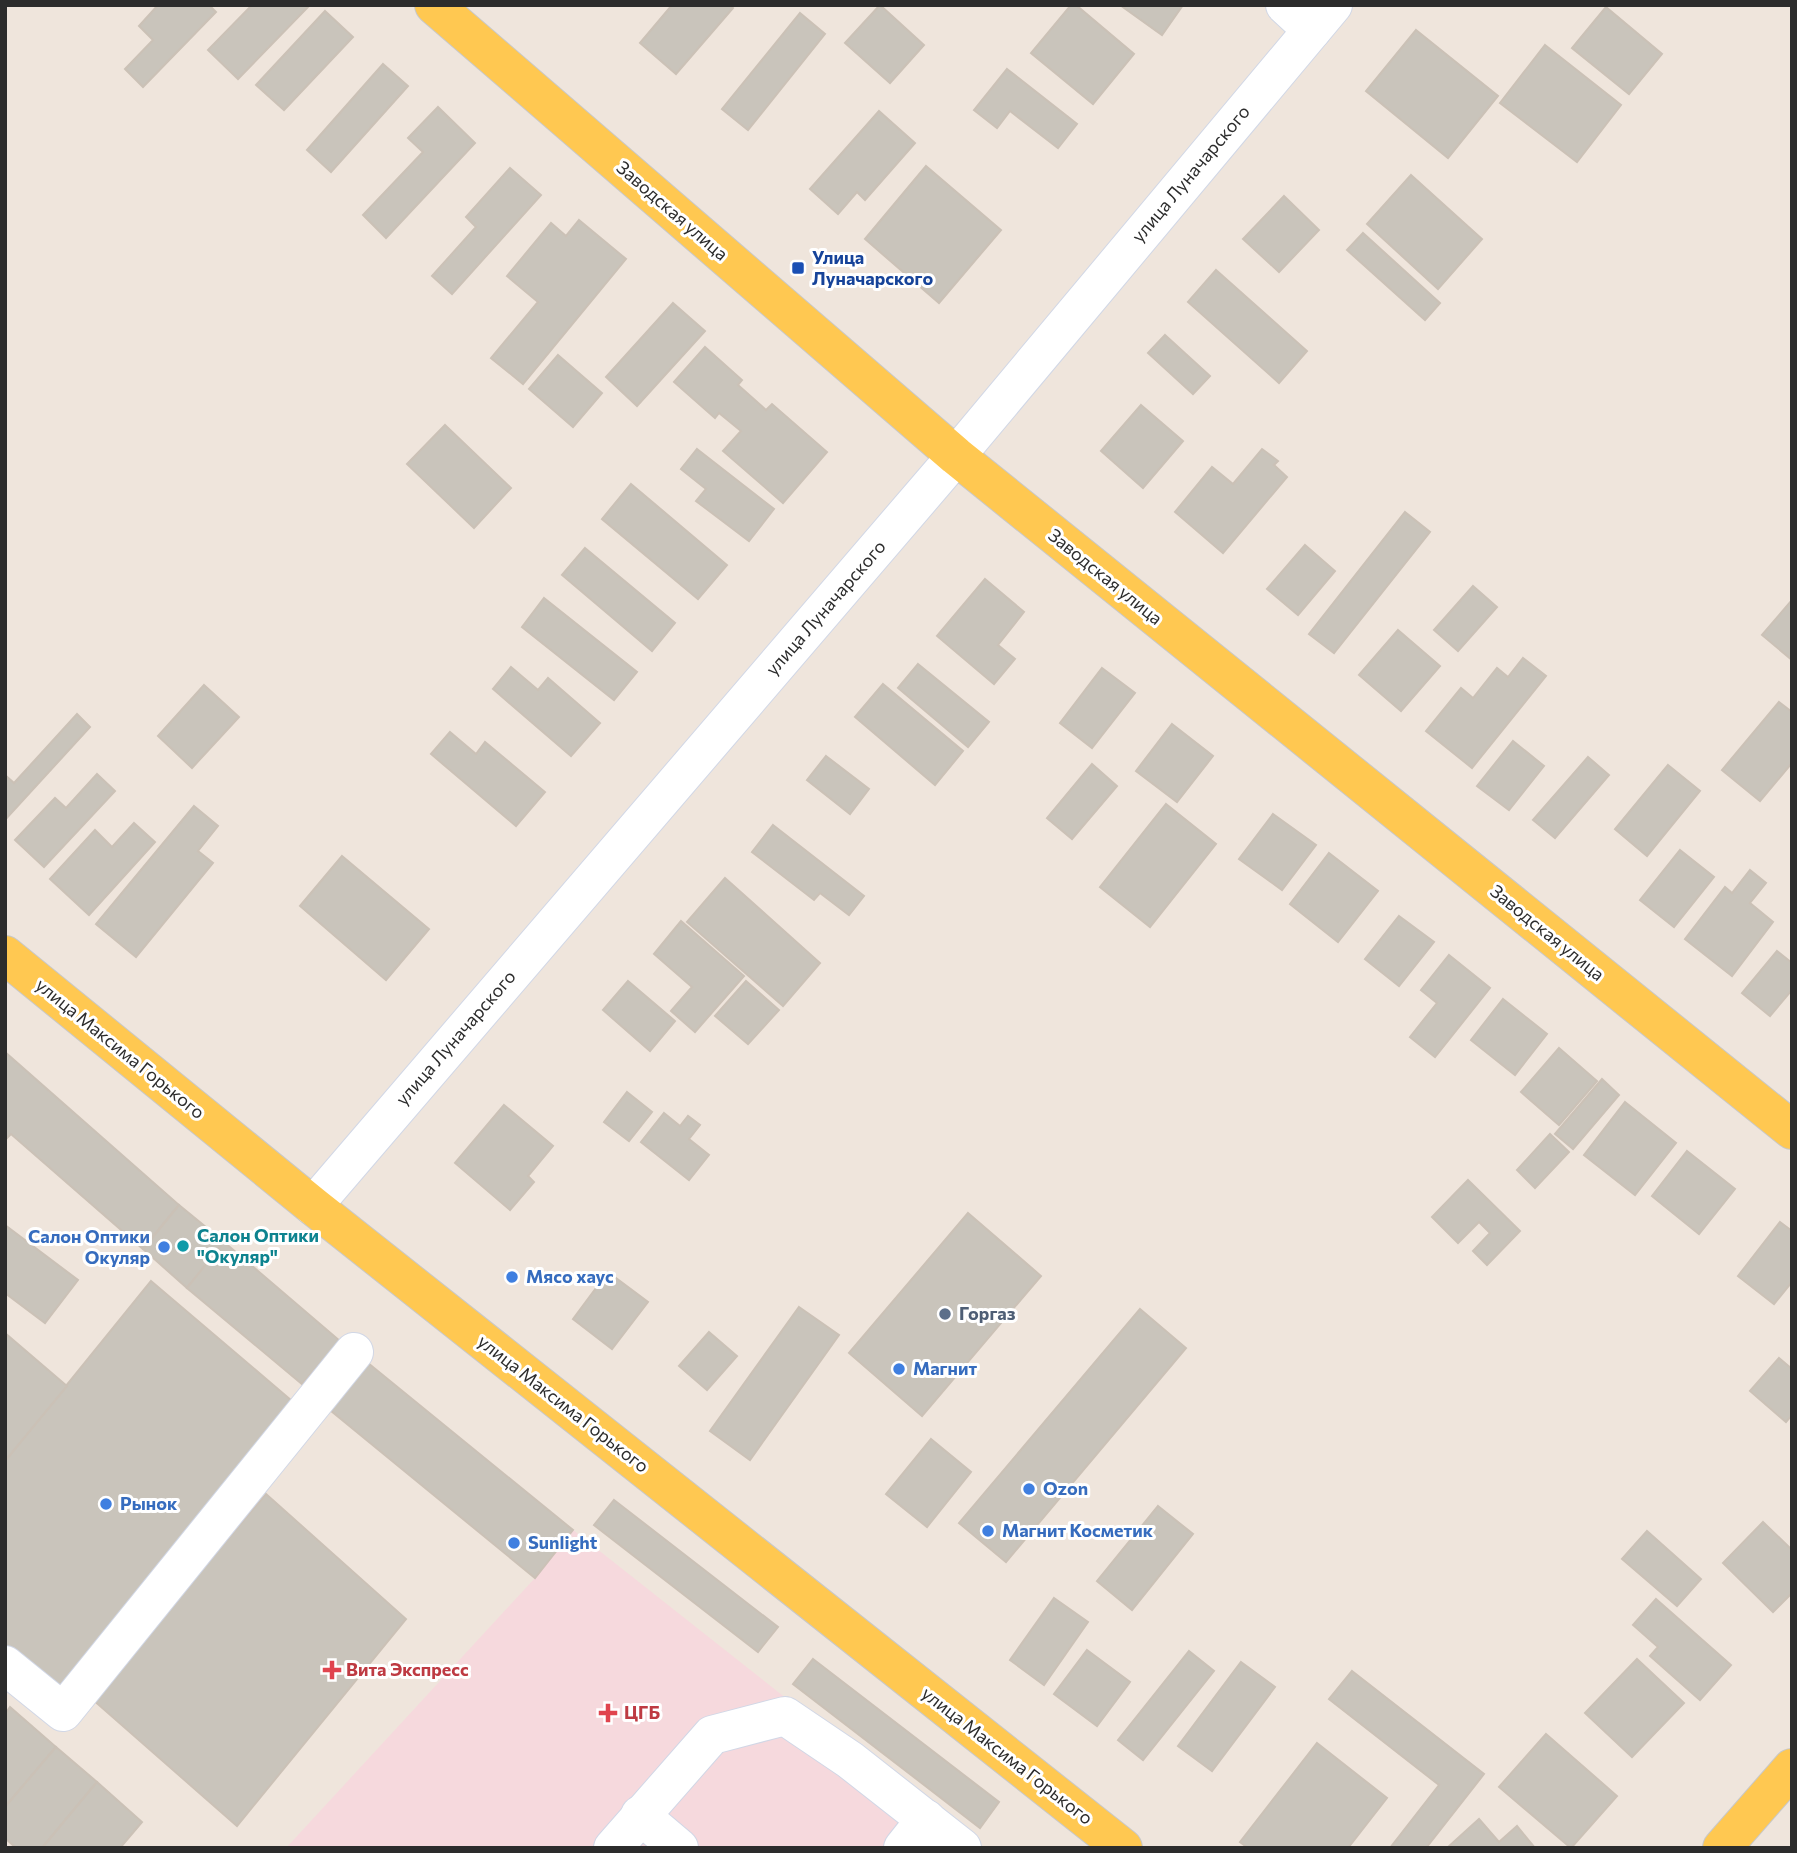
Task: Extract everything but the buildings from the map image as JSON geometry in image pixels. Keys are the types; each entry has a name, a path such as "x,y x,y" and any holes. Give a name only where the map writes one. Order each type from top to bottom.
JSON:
{"main road":[{"name":"Заводская улица","path":"434,5 956,456 1792,1130"},
{"name":"улица Максима Горького","path":"5,955 313,1206 1124,1848"},
{"path":"1722,1848 1789,1778"}],"street":[{"name":"улица Луначарского","path":"313,1206 956,456 1310,13"},
{"path":"5,1665 63,1712 355,1352"},
{"path":"613,1848 712,1735 785,1716 850,1760 914,1834 962,1848"},
{"path":"640,1815 680,1848"}],"shaded area":[{"name":"ЦГБ","path":"573,1530 976,1848 286,1848 535,1578"}],"place":[{"name":"Улица Луначарского","path":"798,268"},
{"name":"Салон Оптики \"Окуляр\"","path":"183,1246"},
{"name":"Салон Оптики Окуляр","path":"164,1247"},
{"name":"Мясо хаус","path":"512,1277"},
{"name":"Горгаз","path":"945,1314"},
{"name":"Магнит","path":"899,1369"},
{"name":"Ozon","path":"1029,1489"},
{"name":"Рынок","path":"106,1504"},
{"name":"Магнит Косметик","path":"988,1531"},
{"name":"Sunlight","path":"514,1543"},
{"name":"Вита Экспресс","path":"332,1670"},
{"name":"ЦГБ","path":"608,1713"}]}
